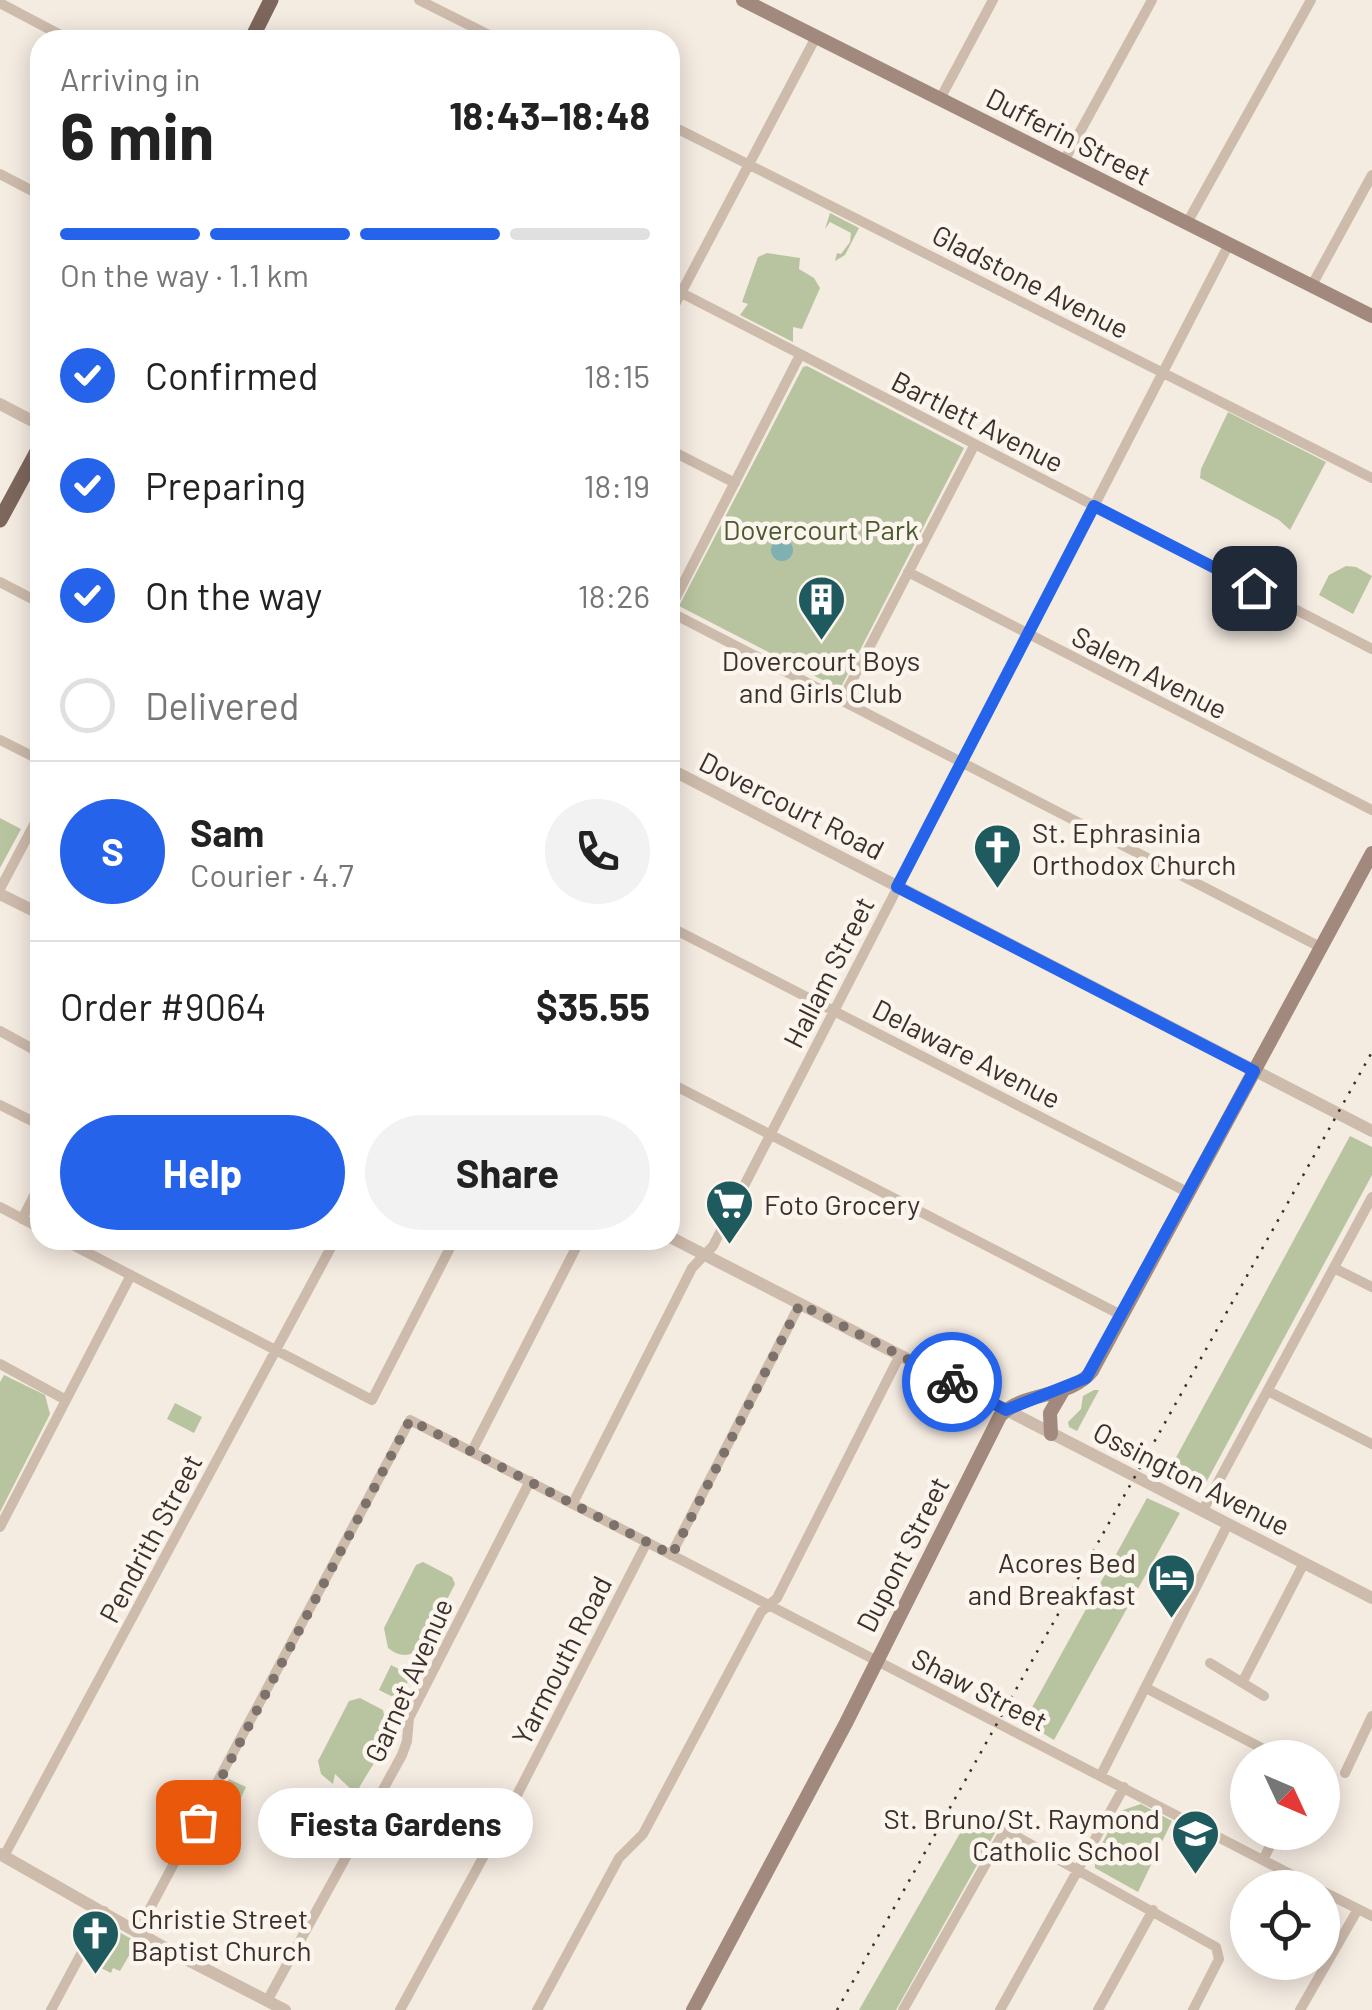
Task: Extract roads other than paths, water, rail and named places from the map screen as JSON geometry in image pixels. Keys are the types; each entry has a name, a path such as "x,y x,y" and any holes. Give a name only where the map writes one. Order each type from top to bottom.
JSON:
{"main road":[{"path":"256,30 272,0"},
{"name":"Dufferin Street","path":"743,0 1372,316"},
{"path":"0,520 30,464"},
{"path":"1006,1410 1066,1388 1092,1371 1372,853"},
{"path":"1051,1434 1050,1413 1066,1388"},
{"name":"Dupont Street","path":"693,2010 1006,1410"}],"street":[{"path":"419,0 479,30"},
{"path":"940,99 993,0"},
{"path":"1064,161 1152,0"},
{"path":"1187,223 1310,0"},
{"path":"0,3 51,30"},
{"path":"680,283 816,37"},
{"name":"Gladstone Avenue","path":"680,129 1372,478"},
{"path":"0,174 30,190"},
{"path":"1312,285 1372,175"},
{"name":"Hallam Street","path":"573,1503 692,1268 706,1255 771,1133 1229,244"},
{"name":"Bartlett Avenue","path":"680,292 1372,649"},
{"path":"680,590 800,355"},
{"path":"0,404 30,420"},
{"path":"842,700 974,444"},
{"path":"680,455 735,483"},
{"name":"Salem Avenue","path":"908,572 1372,810"},
{"path":"0,582 30,598"},
{"path":"680,615 1322,948"},
{"path":"0,740 30,755"},
{"name":"Dovercourt Road","path":"680,775 1372,1131"},
{"path":"30,832 0,891 30,908"},
{"name":"Delaware Avenue","path":"680,931 1189,1193"},
{"path":"0,1031 30,1048"},
{"path":"680,1087 1123,1316"},
{"path":"0,1105 30,1120"},
{"path":"1203,1510 1372,1197"},
{"path":"22,1218 30,1203"},
{"path":"0,1207 30,1222"},
{"name":"Ossington Avenue","path":"680,1242 1372,1598"},
{"path":"83,1250 372,1400 449,1250"},
{"name":"Pendrith Street","path":"2,1855 330,1250"},
{"path":"472,1451 575,1250"},
{"path":"1334,1268 1372,1287"},
{"path":"0,1528 131,1275"},
{"path":"672,1555 800,1304"},
{"path":"537,2010 619,1858 643,1834 767,1604 777,1598 900,1355"},
{"path":"0,1364 66,1400"},
{"path":"1268,1390 1372,1444"},
{"name":"Shaw Street","path":"138,1931 410,1420 1283,1870"},
{"name":"Garnet Avenue","path":"267,2000 402,1754 408,1741 409,1718 530,1481"},
{"path":"1102,1775 1228,1524"},
{"name":"Yarmouth Road","path":"400,2010 648,1542"},
{"path":"1243,1681 1304,1563"},
{"path":"1210,1663 1264,1696"},
{"path":"1146,1688 1246,1740"},
{"path":"1345,1773 1372,1716"},
{"path":"1000,2010 1124,1787"},
{"path":"903,2010 1006,1830 1219,1950 1220,1959 1193,2010"},
{"path":"1263,1860 1268,1850"},
{"path":"2,1855 285,2010"},
{"name":"Shaw Street","path":"1340,1900 1372,1916"},
{"path":"1300,2010 1358,1909"},
{"path":"1098,2010 1153,1910"},
{"path":"50,2010 104,1912"}],"water":[{"path":"782,539 790,542 790,558 782,561 774,558 771,550 774,542"}],"railway":[{"path":"837,2010 1372,1052"}],"place":[{"name":"Dovercourt Boys and Girls Club","path":"821,642"},
{"name":"St. Ephrasinia Orthodox Church","path":"997,890"},
{"name":"Foto Grocery","path":"729,1246"},
{"name":"Acores Bed and Breakfast","path":"1171,1620"},
{"name":"Fiesta Gardens","path":"198,1822"},
{"name":"St. Bruno/St. Raymond Catholic School","path":"1195,1876"},
{"name":"Christie Street Baptist Church","path":"96,1976"}],"park label":[{"name":"Dovercourt Park","path":"821,529"}]}
